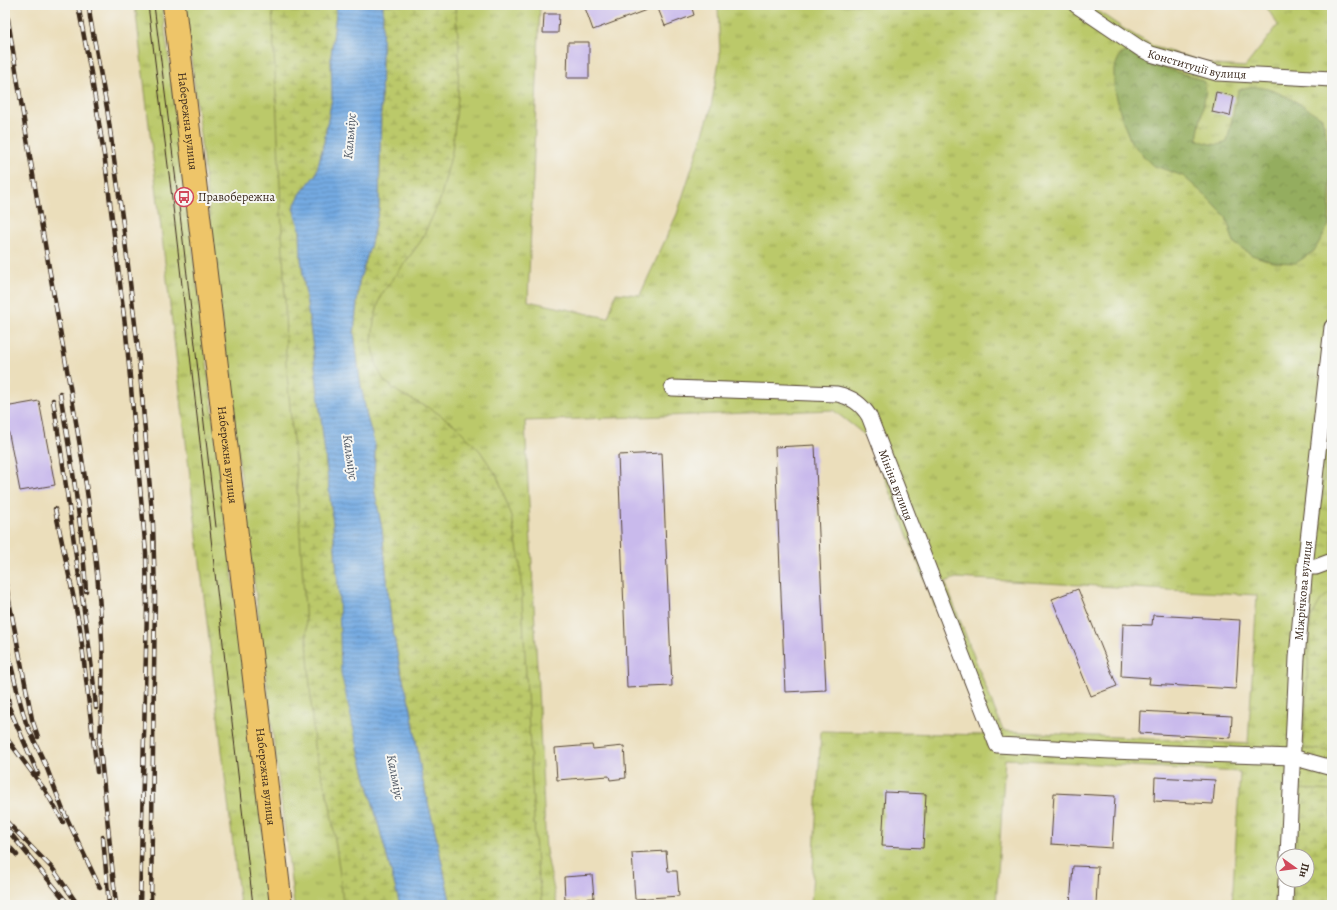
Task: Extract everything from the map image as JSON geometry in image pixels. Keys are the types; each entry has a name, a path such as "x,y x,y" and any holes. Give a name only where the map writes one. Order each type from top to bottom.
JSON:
{"highway":[{"name":"Набережна вулиця","path":"174,5 281,905"}],"street":[{"name":"Конституції вулиця","path":"1076,5 1151,54 1217,73 1332,79"},
{"name":"Міжрічкова вулиця","path":"1288,848 1297,658 1305,566 1332,327"},
{"name":"Мініна вулиця","path":"672,388 837,394 850,397 861,405 869,416 997,744 1110,751 1292,757"},
{"path":"1305,566 1316,567 1332,561"},
{"path":"1292,757 1332,768"},
{"path":"1285,905 1286,888"}],"green space":[{"path":"135,5 162,5 203,330 272,905 240,905"},
{"path":"185,5 337,5 331,56 332,98 316,174 301,193 301,259 313,348 333,524 339,598 358,748 400,905 294,905 221,314"},
{"path":"272,5 337,5 331,56 332,98 324,142 316,174 301,193 293,208 300,229 301,259 313,348 333,524 339,598 358,748 400,905 343,905 330,805 314,747 296,473 286,363 285,298"},
{"path":"383,5 540,5 528,301 608,318 616,293 640,295 677,214 710,112 720,56 718,5 1089,5 1124,29 1155,47 1214,65 1245,67 1278,25 1265,5 1332,5 1332,905 1232,905 1240,772 1005,759 996,905 811,905 821,731 985,735 870,439 833,410 525,421 546,851 557,905 451,905 367,417 379,209","holes":["956,578 1257,595 1248,744 1003,731 945,582"]},
{"path":"383,5 455,5 459,45 458,98 452,152 440,200 421,241 381,295 374,320 372,342 377,367 384,381 401,394 433,410 456,426 480,451 497,476 512,517 520,563 535,839 538,875 543,905 451,905 422,778 411,709 400,668 391,621 382,529 374,488 375,446 367,417 360,381 354,332 359,282 370,247 379,209"},
{"path":"1128,51 1139,54 1171,70 1192,76 1204,82 1206,91 1197,139 1204,142 1216,145 1227,142 1238,91 1247,87 1258,87 1281,94 1304,106 1322,118 1331,159 1329,225 1314,251 1296,263 1273,262 1252,255 1234,243 1226,217 1207,197 1183,176 1152,165 1131,142 1122,119 1114,86 1114,69 1120,55"},
{"path":"1332,384 1332,531 1325,530 1319,521"},
{"path":"1332,591 1332,751 1303,748 1311,617 1321,600"},
{"path":"1300,789 1332,791 1332,905 1293,905 1294,888 1315,888 1315,848 1296,848"}],"water":[{"name":"Кальміус","path":"337,5 383,5 379,209 370,247 359,282 354,332 360,381 367,417 375,446 374,488 382,529 391,621 400,668 411,709 422,778 451,905 400,905 358,748 341,673 339,598 333,524 313,348 301,259 300,229 293,208 301,193 316,174 324,142 332,98 331,56"}],"building":[{"path":"584,5 691,5 694,15 665,26 657,6 593,30"},
{"path":"544,14 559,14 558,33 543,33"},
{"path":"568,42 589,42 589,78 567,78"},
{"path":"1216,92 1234,96 1230,116 1212,112"},
{"path":"39,401 55,485 20,491 5,414 5,407"},
{"path":"815,445 826,690 785,692 775,447"},
{"path":"662,453 672,686 627,688 618,455"},
{"path":"1078,589 1117,686 1091,696 1052,599"},
{"path":"1153,615 1240,620 1236,689 1149,684 1150,678 1121,676 1123,624 1152,625"},
{"path":"1140,711 1232,716 1231,738 1139,733"},
{"path":"592,745 593,749 624,746 626,778 610,780 609,776 557,780 555,748"},
{"path":"1155,777 1215,780 1213,804 1154,801"},
{"path":"885,792 926,794 923,848 882,846"},
{"path":"1054,793 1115,796 1112,848 1051,844"},
{"path":"666,851 668,871 677,871 679,896 635,899 632,853"},
{"path":"1073,866 1098,867 1096,905 1070,905"},
{"path":"592,875 594,898 565,900 564,877"}],"tram line":[{"path":"148,5 172,198 253,905"},
{"path":"154,5 216,527"}],"railway":[{"path":"78,5 91,73 105,161 126,333 146,553 147,608 140,905"},
{"path":"89,5 107,108 123,224 138,349 153,524 155,595 151,905"},
{"path":"8,19 82,456 94,548 103,653 100,743"},
{"path":"60,393 79,516 86,591"},
{"path":"53,400 88,635 96,708"},
{"path":"55,509 80,628 97,772"},
{"path":"5,580 32,719 38,737"},
{"path":"5,640 26,723 46,766 63,810 100,888"},
{"path":"5,684 9,703"},
{"path":"5,698 38,774"},
{"path":"5,736 45,790 63,822"},
{"path":"99,738 116,905"},
{"path":"5,820 53,869 78,905"},
{"path":"6,828 69,905"},
{"path":"103,837 109,905"},
{"path":"5,842 17,855"}],"place":[{"name":"Правобережна","path":"184,197"}]}
